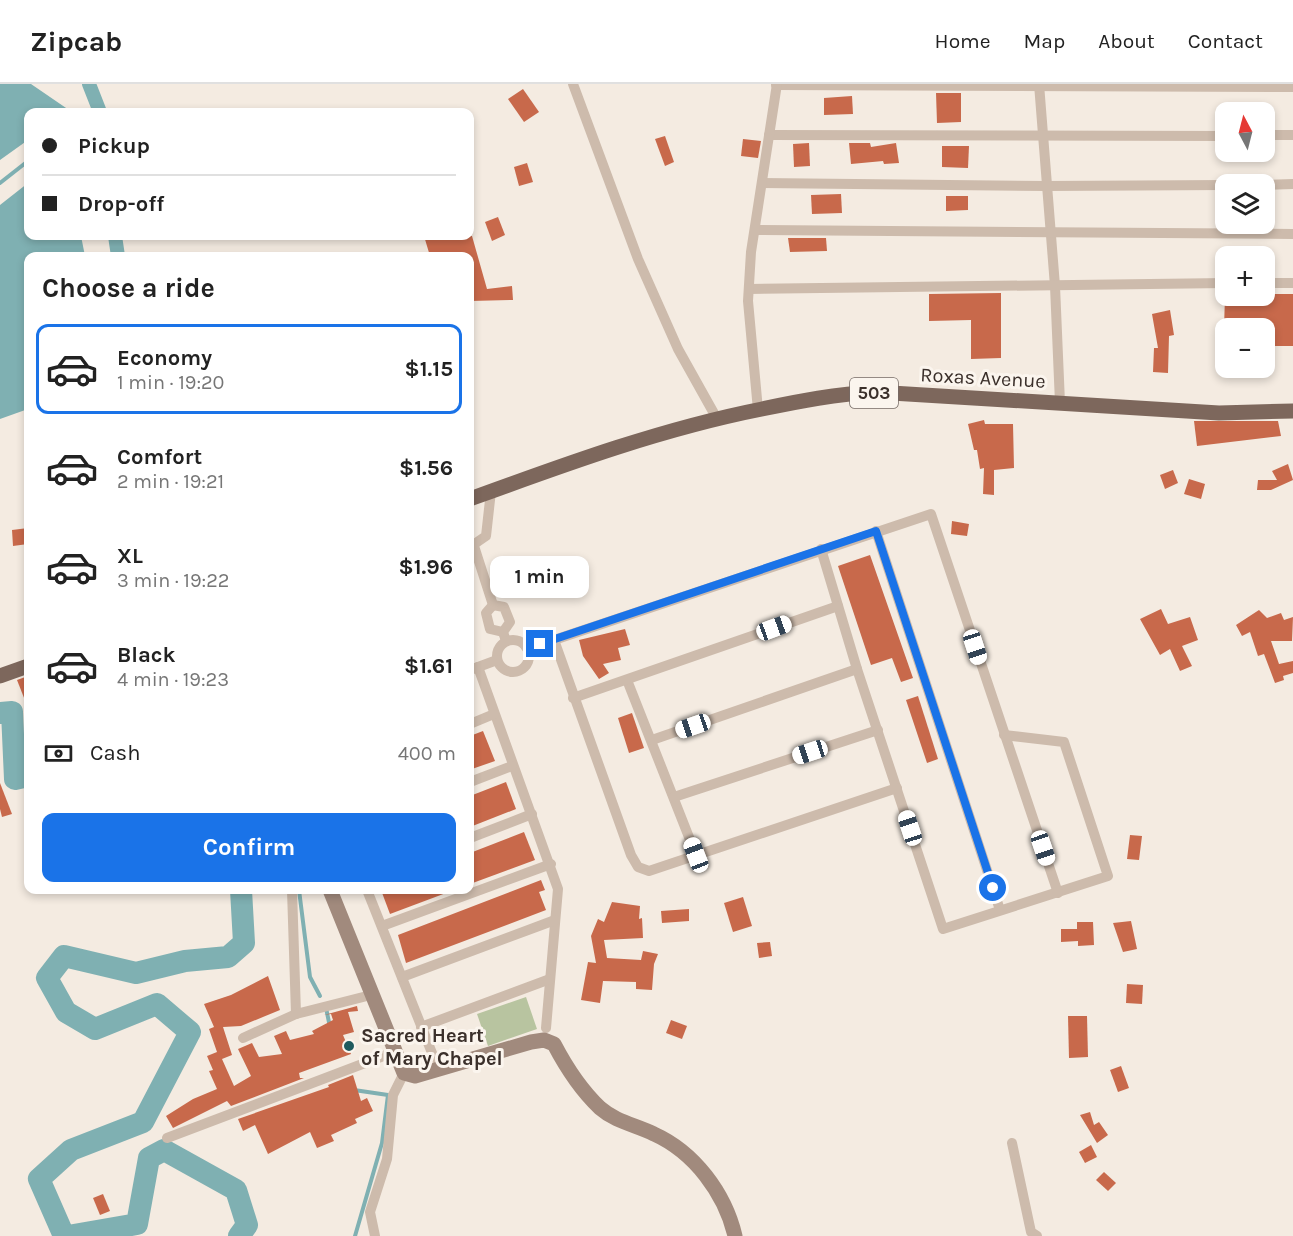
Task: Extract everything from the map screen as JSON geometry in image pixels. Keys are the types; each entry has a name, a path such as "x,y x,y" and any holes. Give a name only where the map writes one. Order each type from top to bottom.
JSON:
{"main road":[{"name":"Roxas Avenue","path":"474,497 618,445 716,417 835,394 874,393 1219,413 1293,411"},
{"path":"0,676 24,667"}],"street":[{"path":"573,84 638,259 678,349 716,417"},
{"path":"758,410 749,289 755,230 777,85 1293,87"},
{"path":"1039,86 1055,286 1060,403"},
{"path":"769,135 1215,136"},
{"path":"1275,135 1293,135"},
{"path":"762,183 1215,185"},
{"path":"1275,184 1293,184"},
{"path":"755,230 1293,234"},
{"path":"749,289 1215,283"},
{"path":"1275,283 1293,283"},
{"path":"474,545 486,536 491,491"},
{"path":"526,647 554,640 931,514 1058,893"},
{"path":"876,531 1000,910"},
{"path":"821,549 857,669 943,929 1108,876 1064,742 1004,735"},
{"path":"474,552 493,605"},
{"path":"493,605 486,613 490,629 505,637 517,640 526,647 528,663 519,671 503,669 497,660 498,649 505,637 510,622 504,607 493,605"},
{"path":"573,698 838,606"},
{"path":"554,640 631,855 638,867 649,871 897,788"},
{"path":"497,660 474,669 494,714 551,864 558,889 546,1028"},
{"path":"652,740 857,669"},
{"path":"627,680 696,855"},
{"path":"474,722 494,714"},
{"path":"674,797 878,730"},
{"path":"474,780 512,766"},
{"path":"474,836 532,814"},
{"path":"474,892 551,864"},
{"path":"292,894 296,1014"},
{"path":"332,894 404,1073 415,1076 531,1042 544,1040 554,1044 566,1065 600,1108 618,1120 671,1142 687,1155 722,1200 735,1236"},
{"path":"369,894 434,1059"},
{"path":"382,926 469,894"},
{"path":"402,977 555,920"},
{"path":"421,1027 550,979"},
{"path":"243,1038 296,1014 371,995"},
{"path":"167,1138 394,1052"},
{"path":"375,1236 370,1212 387,1159 393,1095 404,1073"},
{"path":"1012,1143 1031,1232 1037,1236"}],"green space":[{"path":"526,997 537,1029 488,1046 477,1014"}],"water":[{"path":"0,84 31,84 66,108 24,108 24,143 0,160"},
{"path":"24,186 24,240 82,240 84,252 24,252 24,410 0,419 0,205"}],"building":[{"path":"523,89 539,112 524,122 508,99"},
{"path":"936,93 961,93 961,122 937,123"},
{"path":"852,96 853,114 824,115 824,98"},
{"path":"665,136 674,162 665,166 655,139"},
{"path":"743,139 761,141 758,158 741,156"},
{"path":"809,143 810,166 794,167 793,144"},
{"path":"849,143 870,143 871,147 896,143 899,163 884,164 883,161 851,164"},
{"path":"942,146 969,146 968,168 942,167"},
{"path":"527,163 533,182 519,186 514,167"},
{"path":"841,194 842,213 812,214 811,195"},
{"path":"946,196 968,196 968,210 946,211"},
{"path":"498,217 505,235 492,241 485,222"},
{"path":"788,238 826,238 827,251 790,252"},
{"path":"425,240 473,240 487,289 512,286 513,300 474,301 474,252 429,252"},
{"path":"1001,293 1001,358 971,359 971,320 929,321 929,294"},
{"path":"1275,294 1293,294 1293,346 1275,346 1275,318 1224,318 1225,306 1275,306"},
{"path":"1170,310 1174,335 1169,336 1168,373 1153,372 1154,348 1158,348 1152,314"},
{"path":"984,420 985,424 1013,424 1014,468 994,470 994,495 983,494 984,468 980,469 977,450 974,450 968,424"},
{"path":"1194,421 1278,421 1281,436 1197,446"},
{"path":"1288,464 1293,480 1271,490 1257,490 1258,480 1277,480 1272,471"},
{"path":"1173,470 1178,483 1165,489 1160,475"},
{"path":"1189,479 1205,484 1201,499 1184,494"},
{"path":"952,521 969,524 967,536 951,534"},
{"path":"24,528 24,545 13,546 12,530"},
{"path":"870,555 913,678 901,682 892,658 871,665 838,566"},
{"path":"1161,609 1168,624 1190,617 1198,640 1182,646 1192,666 1180,671 1170,649 1160,655 1140,619"},
{"path":"1259,610 1267,618 1281,613 1284,620 1293,617 1292,641 1271,641 1279,664 1293,661 1293,673 1283,676 1284,680 1275,683 1264,654 1258,656 1250,632 1242,636 1236,625"},
{"path":"625,629 630,645 618,648 621,660 603,664 609,673 599,679 583,656 579,640"},
{"path":"24,677 24,698 17,680"},
{"path":"918,696 938,759 927,763 906,700"},
{"path":"632,713 644,748 629,753 618,718"},
{"path":"483,731 495,761 474,768 474,734"},
{"path":"506,782 516,809 474,825 474,794"},
{"path":"0,783 12,814 2,817 0,809"},
{"path":"524,832 535,860 474,883 474,851"},
{"path":"1130,835 1142,836 1139,860 1127,859"},
{"path":"541,880 545,890 539,892 546,910 406,963 398,935"},
{"path":"382,894 443,894 390,914"},
{"path":"743,897 752,926 733,932 724,903"},
{"path":"612,902 640,906 639,919 642,918 643,938 604,940 607,958 641,960 643,951 658,954 654,964 652,990 636,989 636,982 603,981 600,1003 581,1000 588,962 596,963 591,936 598,919 604,922"},
{"path":"689,909 689,921 662,923 661,911"},
{"path":"1131,921 1137,949 1123,952 1113,923"},
{"path":"1077,922 1093,922 1094,945 1078,946 1078,941 1061,942 1061,929 1077,929"},
{"path":"770,942 772,956 759,958 757,943"},
{"path":"268,976 280,1010 241,1026 223,1027 232,1055 222,1059 234,1086 251,1076 238,1049 252,1043 259,1057 282,1054 274,1036 286,1031 290,1040 314,1034 312,1031 333,1020 331,1014 324,1015 357,1006 358,1011 348,1012 354,1032 343,1035 351,1054 299,1073 300,1078 304,1078 231,1106 227,1101 173,1128 166,1116 193,1099 217,1089 209,1071 213,1070 207,1056 217,1052 209,1029 214,1027 204,1004 231,995"},
{"path":"1127,984 1143,985 1142,1004 1126,1003"},
{"path":"1068,1016 1087,1016 1088,1057 1069,1058"},
{"path":"671,1020 687,1026 682,1039 666,1033"},
{"path":"1121,1066 1129,1088 1118,1092 1110,1070"},
{"path":"353,1075 361,1101 367,1098 373,1111 355,1119 357,1123 331,1135 334,1141 317,1148 310,1132 268,1154 255,1125 243,1131 238,1119 329,1087 328,1085"},
{"path":"1090,1112 1094,1125 1099,1122 1108,1135 1097,1143 1080,1115"},
{"path":"1091,1145 1097,1157 1085,1163 1079,1152"},
{"path":"1104,1172 1116,1183 1108,1191 1096,1180"},
{"path":"103,1194 110,1211 100,1215 93,1198"}],"waterway":[{"path":"89,84 98,108"},
{"path":"0,183 24,164"},
{"path":"116,240 117,252"},
{"path":"0,713 12,712 15,779 24,777"},
{"path":"64,1236 39,1179 71,1150 143,1122 190,1032 157,1004 95,1029 66,1012 47,978 64,956 136,973 185,961 228,957 244,943 241,894"},
{"path":"300,894 310,977 320,996"},
{"path":"326,1008 330,1027"},
{"path":"354,1090 388,1095 382,1143 355,1236"},
{"path":"68,1236 137,1224 149,1158 164,1150 236,1190 247,1225 239,1236"}],"place":[{"name":"Sacred Heart of Mary Chapel","path":"349,1046"}],"route":[{"path":"540,644 876,531 993,888"}]}
